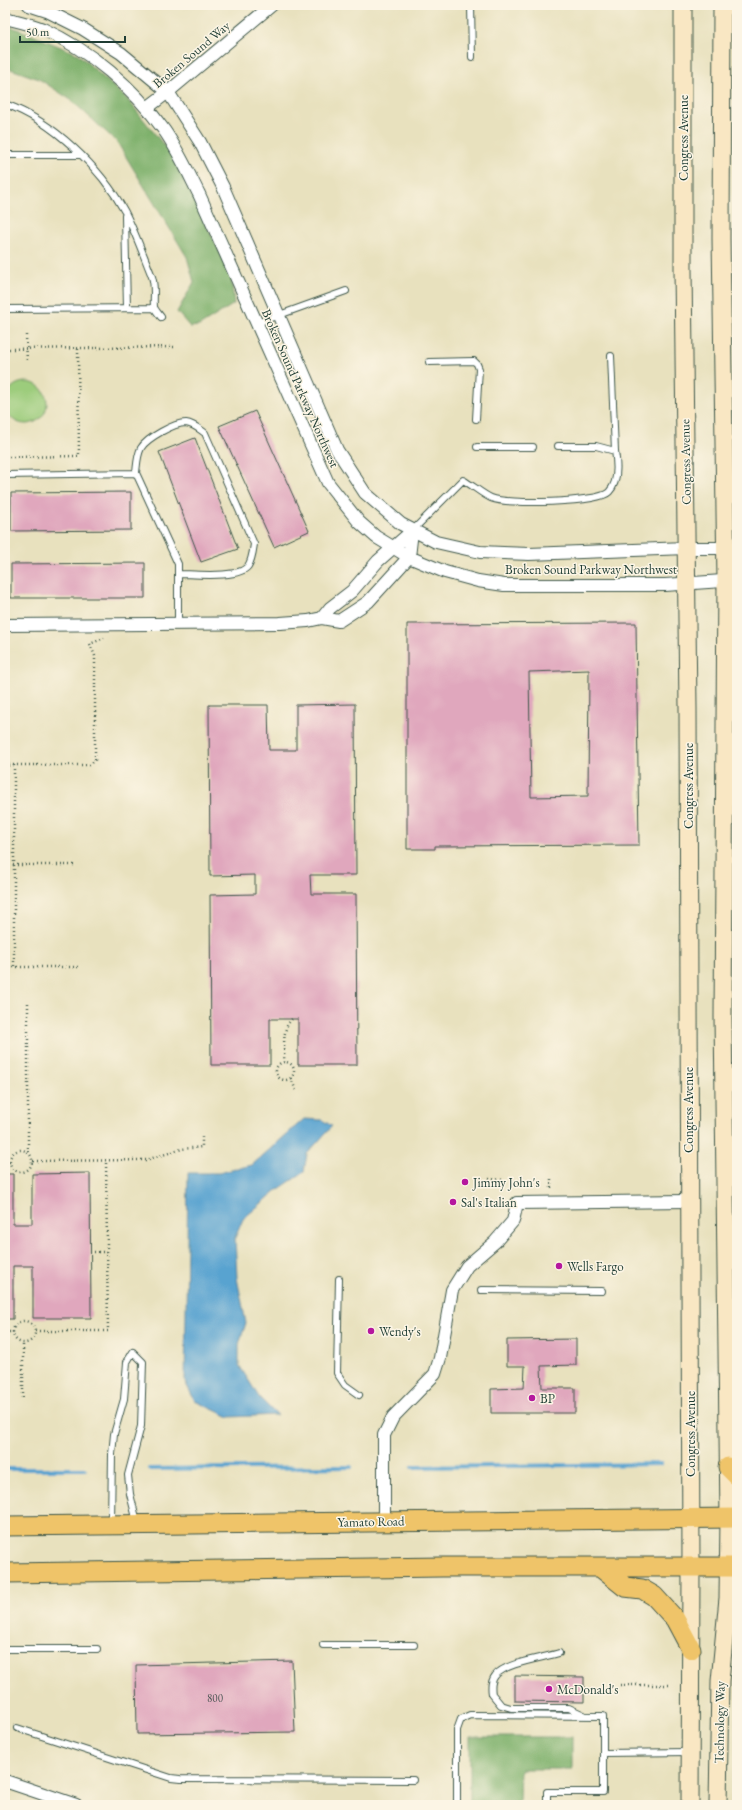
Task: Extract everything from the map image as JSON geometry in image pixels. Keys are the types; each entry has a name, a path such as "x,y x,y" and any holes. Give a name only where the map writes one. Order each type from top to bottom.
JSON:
{"main road":[{"name":"Congress Avenue","path":"683,5 683,269 686,548 691,1567"},
{"path":"5,1573 442,1567 733,1567 731,1181 728,1164 723,1016 731,548 722,246 722,5"},
{"name":"Yamato Road","path":"5,1526 733,1518"},
{"path":"600,1567 626,1587 642,1589 654,1596 675,1619 691,1649"},
{"path":"690,1805 691,1567"},
{"name":"Technology Way","path":"718,1805 720,1681 728,1598 733,1567"}],"street":[{"name":"Broken Sound Parkway Northwest","path":"29,5 47,11 83,29 121,53 168,92 200,142 223,187 337,450 365,493 401,524 436,542 452,547 480,552 505,554 731,548"},
{"name":"Broken Sound Way","path":"147,108 272,5"},
{"name":"Broken Sound Parkway Northwest","path":"5,18 42,29 86,53 116,76 137,96 164,130 182,160 199,194 328,483 359,522 376,537 409,557 446,572 478,581 504,585 665,585 686,582 731,580"},
{"path":"322,618 330,608 352,590 393,546 412,531"},
{"path":"5,625 280,623 308,621 322,618 339,621 368,602 409,557 412,531"},
{"path":"384,1521 384,1434 393,1417 435,1374 440,1358 452,1290 466,1266 495,1242 513,1221 517,1203 689,1201"},
{"path":"5,1781 58,1802 76,1805"}],"lane":[{"path":"471,5 472,57"},
{"path":"5,104 16,108 58,134 98,172 124,212 152,276 155,290 154,308 161,317"},
{"path":"5,155 79,155"},
{"path":"124,212 127,308"},
{"path":"257,323 277,314 346,291"},
{"path":"5,310 154,308"},
{"path":"412,531 463,480 491,498 510,502 580,500 597,498 609,492 615,481 617,466 611,356"},
{"path":"429,362 474,362 477,364 479,369 476,419"},
{"path":"178,574 228,574 241,572 248,566 254,544 205,434 196,426 186,423 172,427 147,440 138,455 136,473 178,564 178,574 178,624"},
{"path":"558,446 596,446 615,451"},
{"path":"477,448 533,447"},
{"path":"5,475 136,473"},
{"path":"339,1279 337,1373 345,1385 359,1395"},
{"path":"481,1290 602,1292"},
{"path":"111,1526 112,1454 114,1434 124,1400 127,1362 133,1352 143,1362 141,1426 128,1474 130,1494 138,1525"},
{"path":"323,1645 414,1645"},
{"path":"5,1649 97,1649"},
{"path":"558,1653 504,1668 493,1680 492,1694 501,1705 510,1708 569,1708 586,1716"},
{"path":"457,1805 457,1730 462,1719 470,1715 603,1716 603,1792 547,1792 547,1805"},
{"path":"17,1728 171,1778 413,1780"},
{"path":"603,1753 690,1752"}],"path":[{"path":"26,335 27,363"},
{"path":"5,457 79,456 78,348"},
{"path":"5,349 176,348"},
{"path":"5,765 90,765 95,760 95,656 90,644 104,637 112,637"},
{"path":"14,765 14,967"},
{"path":"5,866 74,865"},
{"path":"5,966 80,967"},
{"path":"28,1003 28,1152"},
{"path":"284,1062 285,1031 292,1019"},
{"path":"281,1062 284,1062 291,1064 294,1071 291,1078 284,1081 277,1077 276,1067 281,1062"},
{"path":"291,1078 296,1091"},
{"path":"33,1161 146,1160 176,1150 202,1147 202,1137"},
{"path":"21,1150 31,1154 33,1161 31,1168 20,1173 13,1169 10,1162 14,1152 21,1150"},
{"path":"35,1332 108,1331 106,1161"},
{"path":"5,1162 10,1162"},
{"path":"490,1179 504,1180"},
{"path":"550,1179 551,1190"},
{"path":"90,1252 107,1252"},
{"path":"24,1320 33,1325 35,1332 33,1339 23,1343 15,1339 12,1332 14,1325 24,1320"},
{"path":"5,1332 12,1332"},
{"path":"23,1343 23,1398"},
{"path":"620,1685 671,1685"}],"green space":[{"path":"5,24 78,54 128,100 171,154 231,274 234,304 199,326 190,327 177,312 194,282 187,257 117,142 71,100 39,79 5,67"},
{"path":"26,382 41,388 47,403 41,418 26,424 11,418 5,403 11,388"},
{"path":"470,1737 572,1737 572,1769 520,1769 519,1805 470,1805"}],"water":[{"path":"304,1119 322,1120 332,1126 307,1154 304,1172 276,1191 243,1219 235,1238 237,1278 246,1323 239,1344 239,1365 259,1397 277,1415 229,1417 195,1401 185,1382 188,1173 219,1173 252,1165"}],"building":[{"path":"255,411 309,531 274,547 219,426"},
{"path":"195,438 238,549 201,562 159,452"},
{"path":"131,492 131,530 11,531 11,493"},
{"path":"145,563 145,598 11,598 11,564"},
{"path":"636,623 639,845 435,846 435,849 407,849 407,624","holes":["589,670 588,796 531,797 529,672"]},
{"path":"355,704 356,875 310,875 311,894 356,894 357,1065 298,1065 298,1019 270,1019 270,1065 211,1065 210,895 255,894 255,875 210,876 209,705 268,705 269,750 296,750 296,705"},
{"path":"90,1173 91,1318 33,1318 33,1266 13,1266 13,1319 5,1319 5,1174 13,1174 13,1224 32,1224 32,1174"},
{"path":"576,1339 576,1365 541,1366 542,1388 575,1388 575,1413 491,1413 491,1389 524,1388 525,1366 507,1366 507,1340"},
{"path":"292,1661 295,1732 137,1734 136,1665"},
{"path":"515,1676 584,1677 584,1702 515,1701"}],"waterway":[{"path":"412,1467 661,1464"},
{"path":"149,1469 351,1467"},
{"path":"5,1469 85,1469"}],"place":[{"name":"Jimmy John's","path":"465,1182"},
{"name":"Sal's Italian","path":"453,1202"},
{"name":"Wells Fargo","path":"559,1266"},
{"name":"Wendy's","path":"371,1331"},
{"name":"BP","path":"532,1398"},
{"name":"McDonald's","path":"549,1689"}]}
